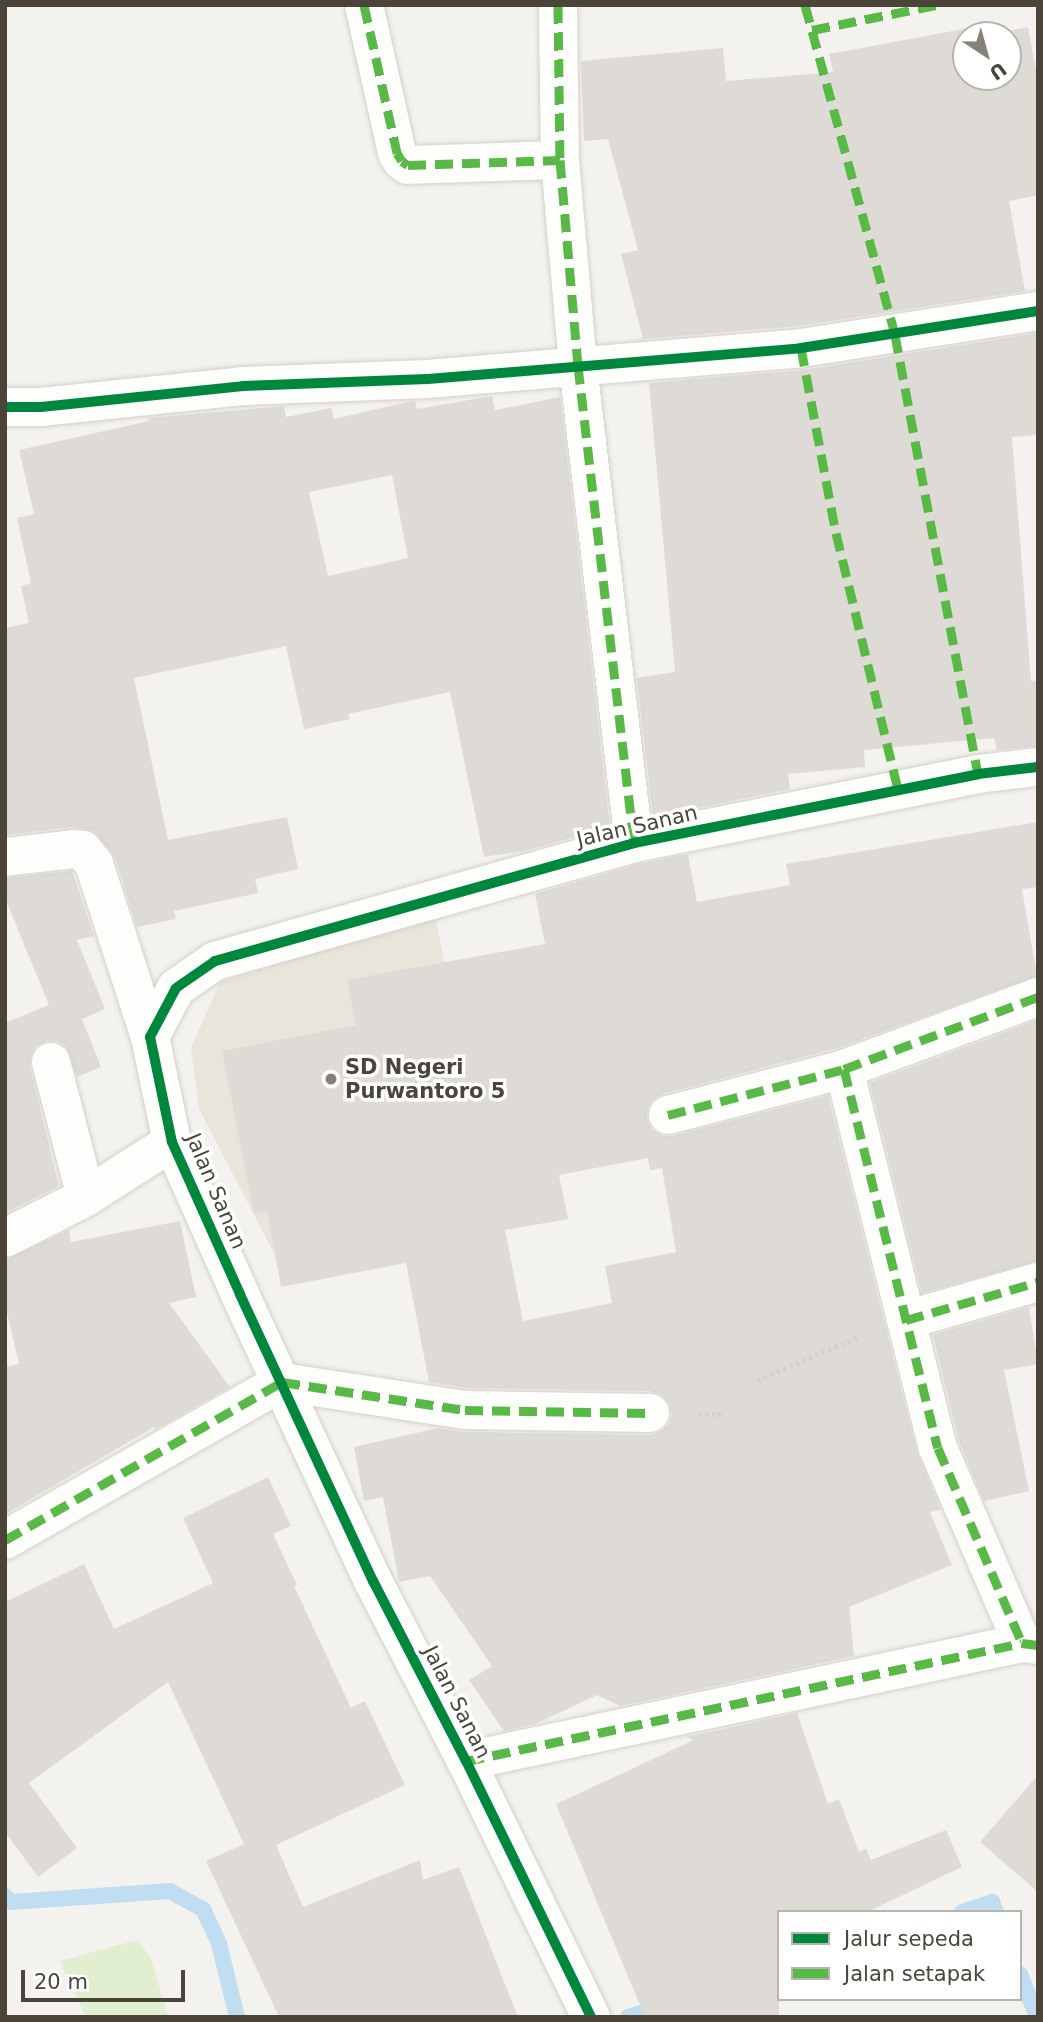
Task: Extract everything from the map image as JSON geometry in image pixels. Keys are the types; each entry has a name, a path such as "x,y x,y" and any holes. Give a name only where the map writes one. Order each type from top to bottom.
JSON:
{"street":[{"path":"364,5 397,153 402,161 408,165 560,160"},
{"path":"558,5 560,160 578,366 634,843"},
{"path":"5,407 41,407 243,386 427,379 801,348 1038,311"},
{"name":"Jalan Sanan","path":"591,2017 466,1761 373,1581 172,1142 150,1037 176,988 215,961 634,843 924,785 1038,766"},
{"path":"5,857 74,849 83,850 89,857 94,864 150,1037"},
{"path":"668,1115 844,1069 1038,997"},
{"path":"51,1062 86,1197"},
{"path":"466,1761 1030,1644 938,1448 844,1069"},
{"path":"5,1238 86,1197 172,1142"},
{"path":"906,1320 1038,1282"},
{"path":"5,1540 282,1382 465,1410 650,1413"}],"path":[{"path":"757,1380 836,1345 906,1320"}],"shaded area":[{"name":"SD Negeri Purwantoro 5","path":"435,916 499,1232 288,1280 199,1109 191,1048 220,982"}],"green space":[{"path":"137,1940 151,1958 168,2017 86,2017 60,1961"}],"building":[{"path":"1028,27 1038,80 1038,195 1009,201 1025,291 798,326 643,339 621,254 638,250 608,139 584,141 581,61 723,48 726,81 833,72 829,54 952,31 952,91 1022,91 1022,28"},
{"path":"1038,333 1038,435 1012,437 1031,681 1038,680 1038,746 997,750 994,738 864,750 865,767 788,774 790,789 653,817 637,678 675,672 649,383 804,370"},
{"path":"492,396 495,410 560,397 610,827 524,851 484,857 450,692 348,714 350,719 304,729 286,646 134,678 168,840 287,817 298,869 255,879 258,893 174,911 176,919 137,927 115,857 94,831 72,827 5,835 5,628 29,623 21,586 31,583 17,518 34,514 19,450 149,421 148,418 284,406 286,417 331,408 334,419 412,401 415,401 417,409","holes":["392,475 408,558 328,576 309,492"]},
{"path":"1038,822 1038,887 1022,889 1037,976 837,1048 662,1094 652,1100 647,1110 647,1120 652,1130 662,1136 673,1136 828,1096 917,1453 941,1510 930,1512 952,1565 849,1607 854,1656 620,1706 597,1695 535,1724 504,1731 469,1680 492,1666 430,1576 399,1582 383,1497 364,1501 354,1447 438,1428 464,1432 650,1435 660,1432 668,1425 672,1414 669,1403 662,1395 650,1391 467,1388 429,1382 406,1263 281,1287 267,1211 254,1214 222,1051 356,1025 347,980 545,944 535,894 639,864 688,854 697,902 790,885 786,864","holes":["648,1158 650,1170 662,1168 676,1252 605,1266 612,1303 523,1321 505,1230 568,1219 559,1175"]},
{"path":"72,871 94,936 77,940 105,1009 82,1019 101,1067 77,1077 66,1046 57,1041 46,1041 35,1047 30,1057 30,1067 59,1186 5,1213 5,1023 49,1005 5,898 5,878"},
{"path":"1038,1020 1038,1261 922,1293 870,1083"},
{"path":"180,1221 196,1297 169,1303 230,1387 156,1429 154,1427 7,1513 5,1367 19,1364 5,1304 5,1260 69,1230 71,1242"},
{"path":"1029,1307 1038,1364 1004,1370 1029,1491 984,1501 959,1441 933,1335"},
{"path":"268,1477 291,1526 273,1534 297,1585 294,1586 351,1708 365,1701 405,1785 276,1845 303,1907 420,1860 423,1880 459,1867 518,2017 279,2017 206,1861 244,1844 168,1682 29,1783 77,1848 38,1877 5,1832 5,1602 84,1564 114,1629 213,1583 183,1518"},
{"path":"797,1713 828,1804 839,1799 859,1852 866,1849 871,1860 946,1830 962,1867 871,1910 777,1910 779,2017 645,2017 556,1804 694,1740 686,1737"},
{"path":"1038,1775 1038,1892 980,1842"}],"waterway":[{"path":"5,1896 11,1902 170,1891 203,1909 219,1944 237,2017"},
{"path":"968,1910 992,1902 995,1910"},
{"path":"1022,1979 1037,2017"},
{"path":"628,2017 663,2006"}],"marked path":[{"path":"364,5 397,153 402,161 408,165 560,160"},
{"path":"558,5 560,160 578,366 634,843"},
{"path":"805,5 895,335 978,774"},
{"path":"812,30 936,5"},
{"path":"801,348 836,533 898,790"},
{"path":"668,1115 844,1069 1038,997"},
{"path":"844,1069 938,1448 1022,1643"},
{"path":"906,1320 1038,1282"},
{"path":"5,1540 282,1382 465,1410 650,1413"},
{"path":"466,1761 1022,1643 1038,1645"}],"cycle path":[{"path":"5,407 41,407 243,386 427,379 801,348 1038,311"},
{"path":"591,2017 466,1761 373,1581 240,1294 172,1142 150,1037 176,988 215,961 634,843 978,774 1038,767"}],"place":[{"name":"SD Negeri Purwantoro 5","path":"331,1079"}]}
